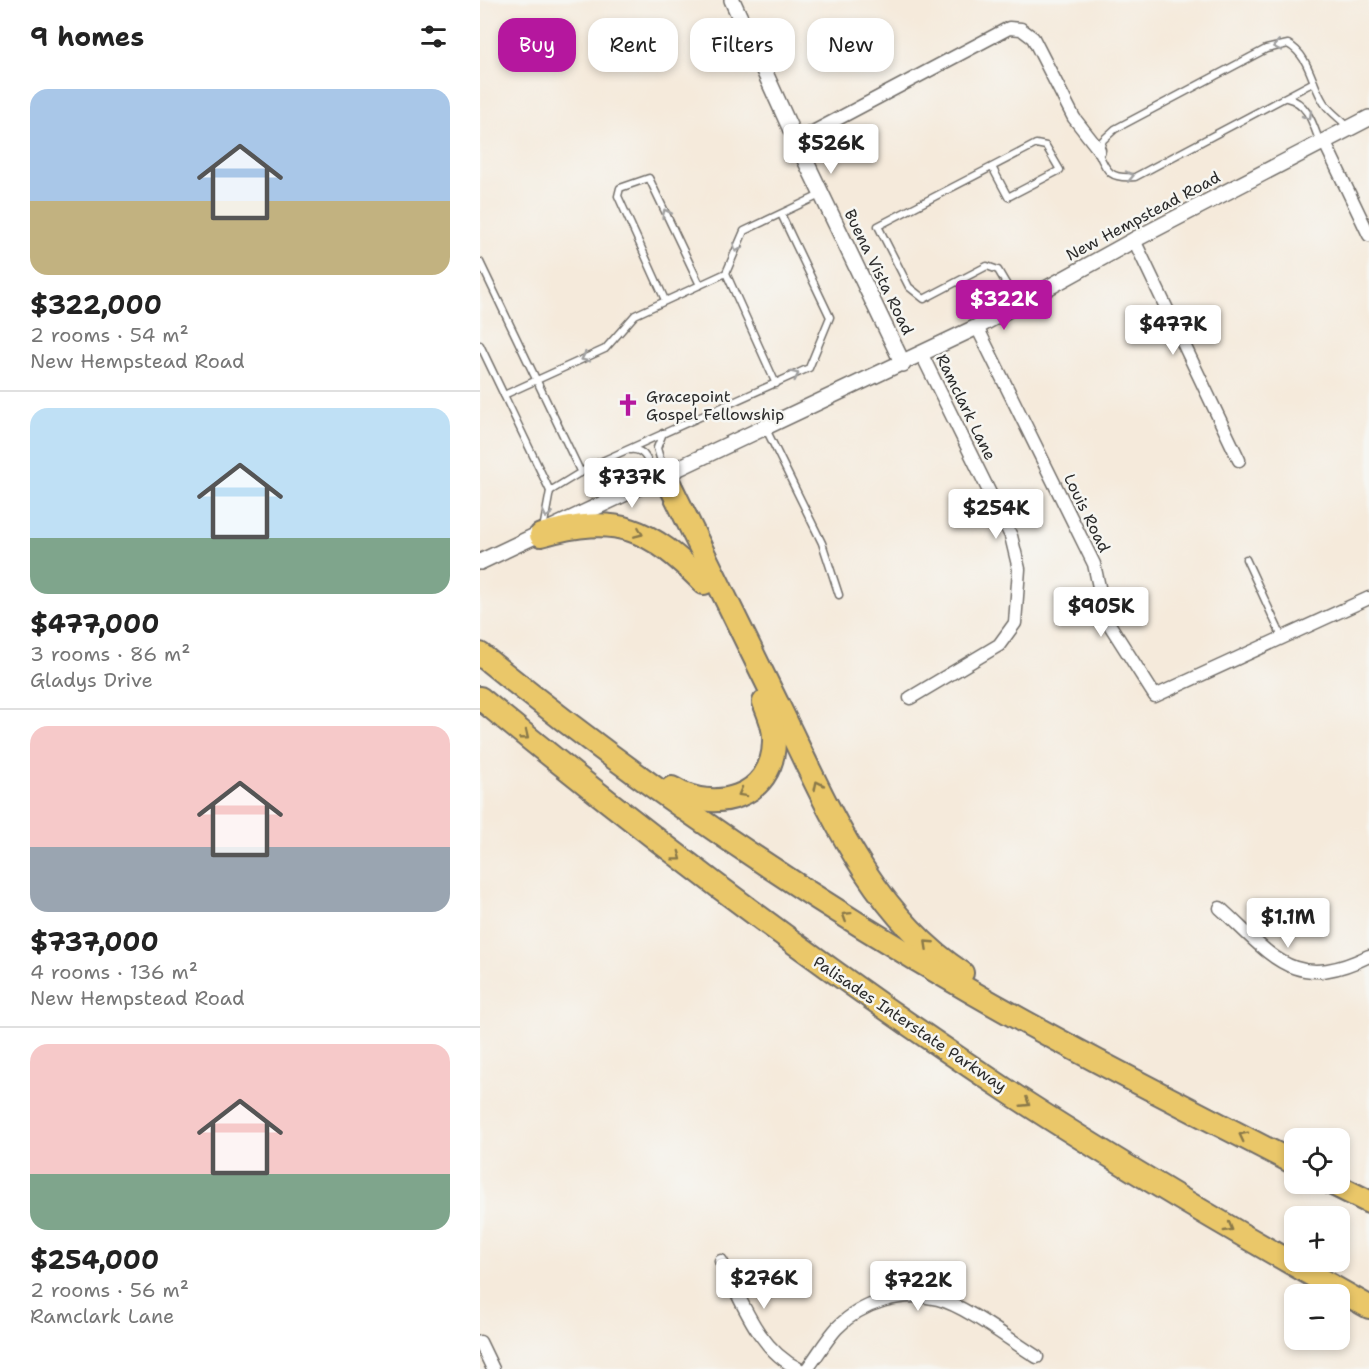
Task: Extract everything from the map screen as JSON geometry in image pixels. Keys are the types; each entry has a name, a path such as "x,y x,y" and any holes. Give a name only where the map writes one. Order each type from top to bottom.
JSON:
{"highway":[{"path":"535,698 686,796 713,802 743,793 757,782 767,768 773,752 774,734 764,702 704,583 660,478"},
{"path":"660,478 832,813 876,886 910,928 944,959 1097,1061"},
{"path":"541,535 588,525 626,528 667,549 704,583"},
{"path":"480,654 650,784 807,892 950,980 1097,1061 1284,1158"},
{"name":"Palisades Interstate Parkway","path":"480,698 687,864 896,1016 1126,1166 1369,1308"},
{"path":"1350,1192 1369,1202"}],"street":[{"name":"Buena Vista Road","path":"732,0 796,141 903,364"},
{"path":"796,141 1009,28 1021,29 1033,38 1074,118 1099,150"},
{"name":"New Hempstead Road","path":"480,562 903,364 977,327 1134,240 1369,118"},
{"path":"1322,142 1369,235"},
{"path":"1134,240 1239,460"},
{"name":"Louis Road","path":"977,327 1094,564 1106,619 1155,696 1369,598"},
{"name":"Ramclark Lane","path":"910,698 999,645 1015,623 1019,569 1011,536 922,354"},
{"path":"1220,908 1272,958 1296,969 1316,972 1342,969 1369,956"},
{"path":"721,1261 763,1341 783,1361 799,1369"},
{"path":"807,1369 836,1329 856,1312 883,1300 907,1296 939,1299 1037,1357"},
{"path":"481,1346 493,1369"}],"lane":[{"path":"1314,82 1135,177 1119,179 1109,172 1099,150 1103,140 1116,129 1266,49 1288,44 1298,49 1325,104 1350,128"},
{"path":"1287,98 1294,100 1306,110 1322,142"},
{"path":"992,167 1008,197 1060,170 1046,146 1036,144 878,226 909,287 924,299 987,266 998,270 1018,304"},
{"path":"665,300 618,196 620,188 644,178 651,181 700,285"},
{"path":"504,395 604,349 635,315 726,273 744,231 821,194"},
{"path":"550,491 626,450 809,368 830,317 781,214"},
{"path":"480,262 581,473"},
{"path":"726,273 776,384"},
{"path":"480,345 550,491 541,535"},
{"path":"766,428 822,543 840,595"},
{"path":"660,478 657,448 664,432"},
{"path":"626,450 639,450 644,454 660,478"},
{"path":"1246,559 1282,638"}],"place":[{"name":"Gracepoint Gospel Fellowship","path":"628,405"}]}
